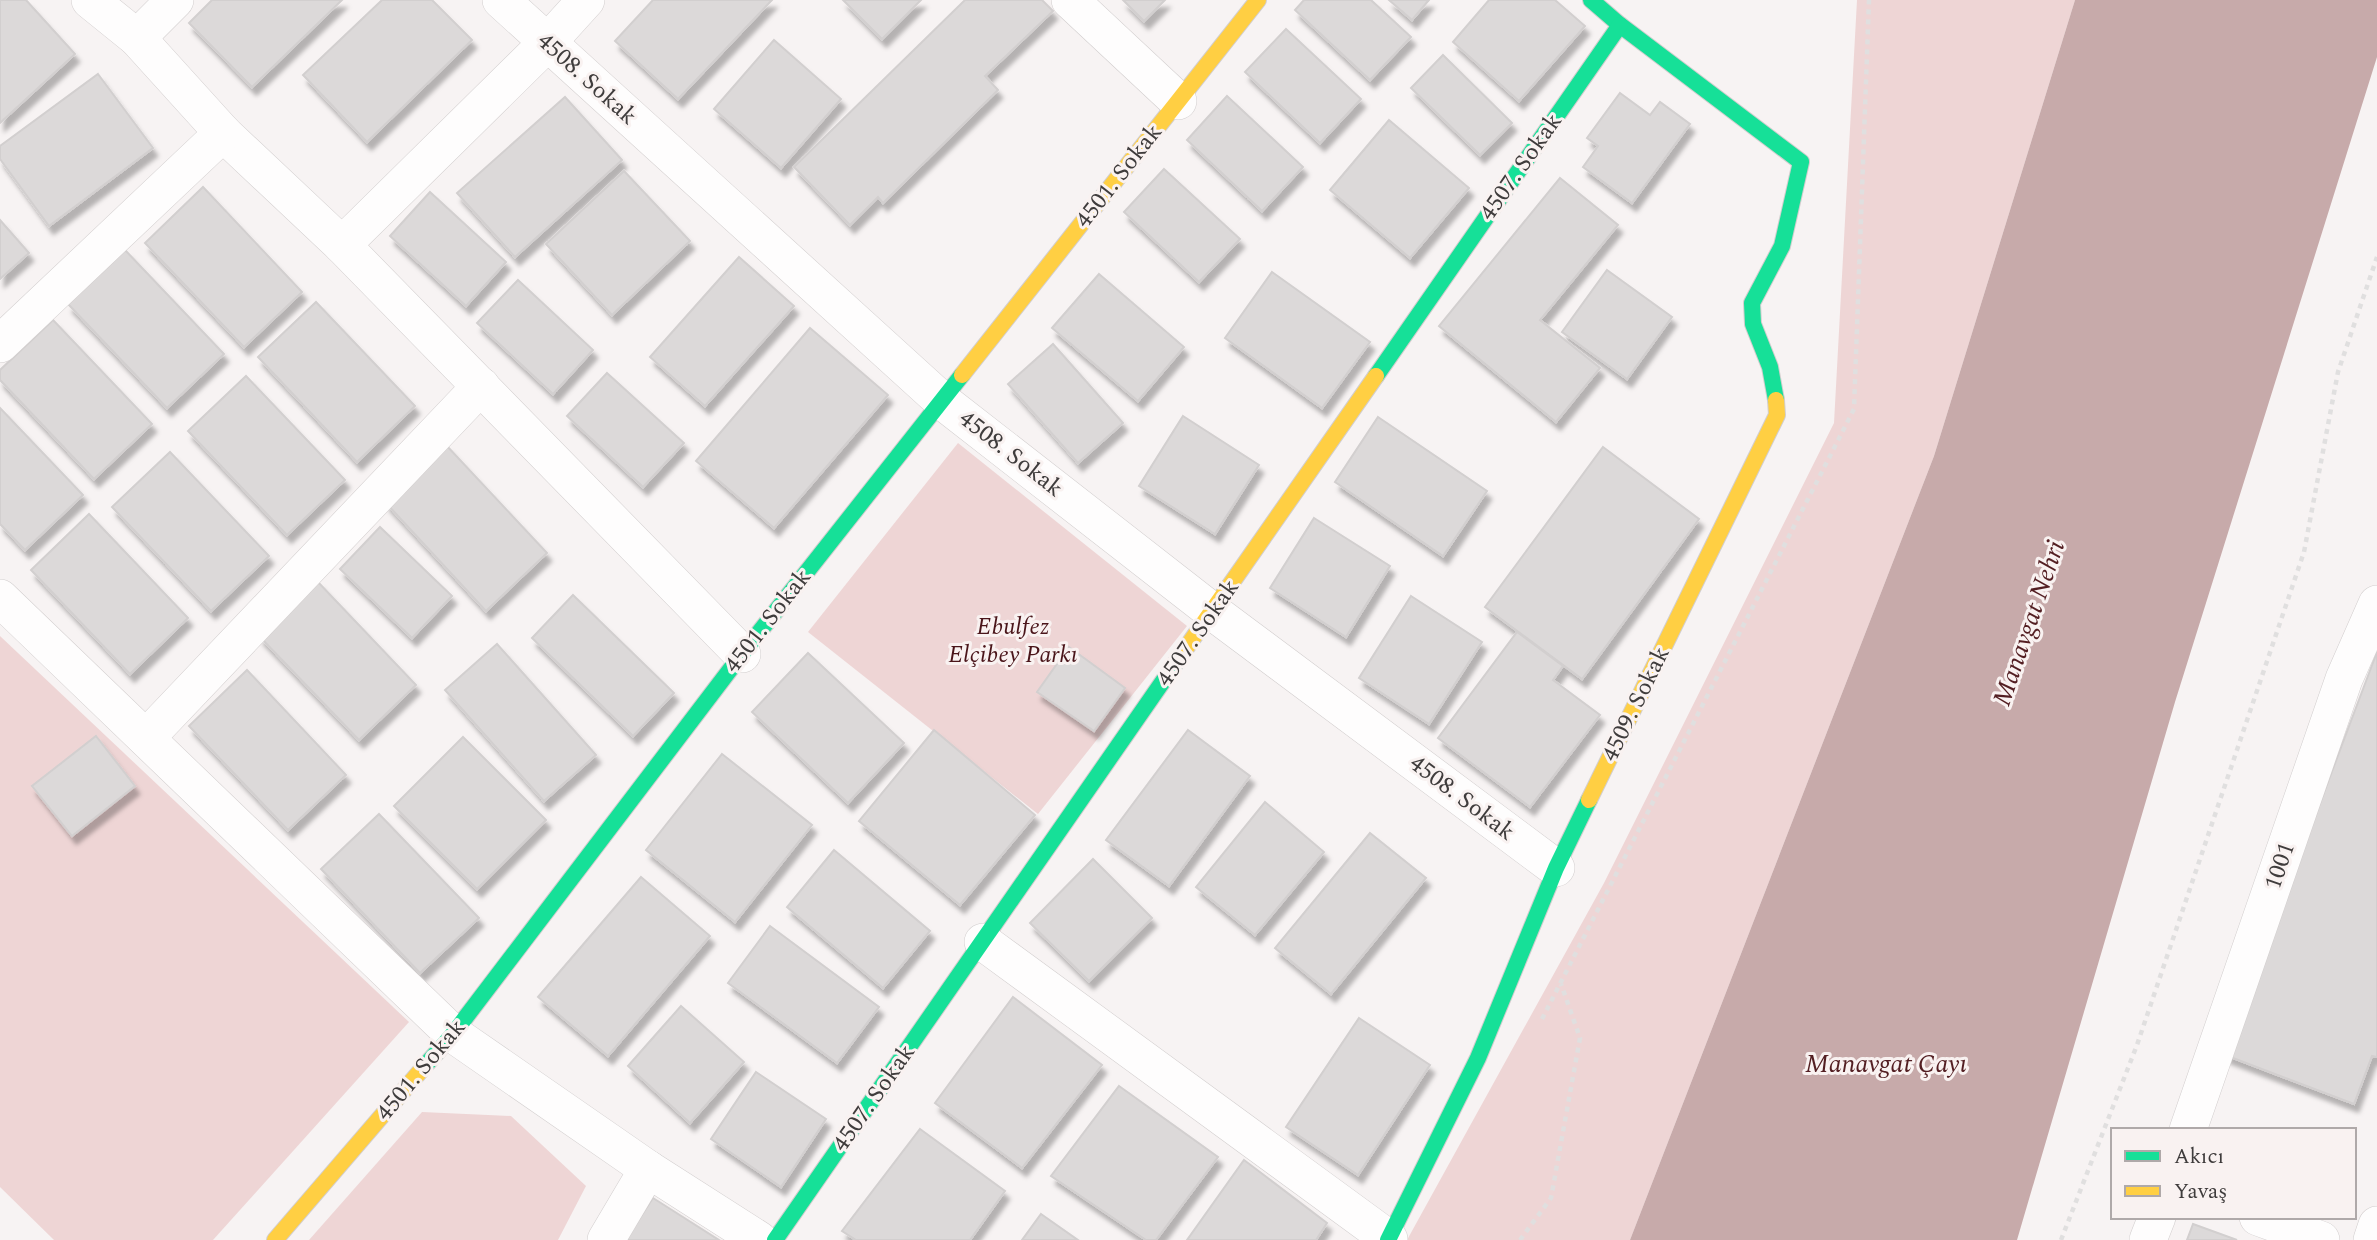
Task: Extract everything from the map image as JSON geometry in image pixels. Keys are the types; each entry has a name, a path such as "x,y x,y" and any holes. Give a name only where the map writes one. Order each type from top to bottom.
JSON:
{"street":[{"path":"90,0 137,37 223,133 342,245 742,654"},
{"path":"137,37 176,0"},
{"name":"4508. Sokak","path":"501,0 942,400 1213,612 1556,868"},
{"path":"342,245 547,43 586,0"},
{"path":"1070,0 1178,101"},
{"name":"4501. Sokak","path":"275,1240 453,1034 742,654 1258,0"},
{"path":"1591,0 1620,25"},
{"name":"4509. Sokak","path":"1389,1240 1478,1058 1556,868 1777,415 1776,393 1768,361 1754,334 1750,307 1778,257 1792,210 1801,162 1620,25"},
{"name":"4507. Sokak","path":"775,1240 1620,25"},
{"path":"0,344 223,133"},
{"path":"146,738 481,386"},
{"path":"0,598 453,1034 648,1168 759,1240"},
{"name":"1001","path":"2189,1128 2344,680 2377,604"},
{"path":"984,942 1389,1240"},
{"path":"606,1240 648,1168"},
{"path":"2148,1240 2156,1219"},
{"path":"2264,1219 2322,1240"},
{"path":"2372,1240 2377,1225"}],"path":[{"path":"2061,1240 2137,1045 2304,552 2338,372 2377,257"},
{"path":"1520,1240 1551,1198 1580,1038 1560,984"}],"green space":[{"path":"1857,0 2075,0 1934,456 1630,1240 1407,1240 1604,883 1834,423"},
{"name":"Ebulfez Elçibey Parkı","path":"958,443 1187,626 1038,814 808,632"},
{"path":"0,636 409,1022 213,1240 54,1240 0,1187"},
{"path":"422,1112 511,1116 586,1186 558,1240 309,1240"}],"water":[{"name":"Manavgat Çayı","path":"2075,0 2377,0 2377,57 2175,702 2017,1240 1630,1240 1934,456"}],"building":[{"path":"0,0 26,0 75,54 0,123"},
{"path":"212,0 342,0 252,87 189,23"},
{"path":"382,0 432,0 472,40 367,142 303,75"},
{"path":"653,0 772,0 678,99 615,41"},
{"path":"843,0 921,0 882,39"},
{"path":"965,0 1042,0 1053,11 985,76 998,90 883,203 878,197 850,225 794,167"},
{"path":"1123,0 1165,0 1144,21"},
{"path":"1304,0 1371,0 1411,37 1370,80 1295,10"},
{"path":"1389,0 1429,0 1412,20"},
{"path":"1489,0 1555,0 1585,26 1519,101 1453,42"},
{"path":"1286,29 1361,99 1320,143 1245,72"},
{"path":"774,40 841,99 781,168 714,109"},
{"path":"1443,55 1512,123 1480,155 1411,88"},
{"path":"98,74 153,148 49,226 0,159 0,146"},
{"path":"1620,93 1650,115 1660,102 1690,124 1632,203 1583,167 1598,146 1587,138"},
{"path":"1227,96 1303,167 1262,211 1187,140"},
{"path":"565,97 622,160 515,257 457,193"},
{"path":"1389,120 1469,188 1410,258 1330,190"},
{"path":"1164,169 1240,239 1199,282 1124,212"},
{"path":"624,171 690,241 612,315 546,244"},
{"path":"1560,178 1618,225 1540,320 1600,368 1556,422 1439,326"},
{"path":"203,187 302,292 244,347 145,243"},
{"path":"430,192 506,262 466,306 390,236"},
{"path":"0,220 29,253 0,279"},
{"path":"125,250 224,354 167,408 68,304"},
{"path":"739,257 794,306 705,406 650,357"},
{"path":"1607,270 1672,317 1627,379 1562,332"},
{"path":"1272,272 1370,342 1322,408 1225,338"},
{"path":"1099,274 1184,347 1138,401 1052,328"},
{"path":"518,280 593,350 553,394 477,323"},
{"path":"316,302 415,406 357,462 258,357"},
{"path":"53,320 152,424 94,479 0,380 0,370"},
{"path":"810,328 888,395 774,528 696,461"},
{"path":"1053,344 1123,423 1078,463 1008,384"},
{"path":"607,373 684,443 643,487 567,416"},
{"path":"246,376 345,480 287,535 188,431"},
{"path":"0,408 83,495 25,550 0,524"},
{"path":"1183,416 1259,465 1215,534 1139,486"},
{"path":"1378,417 1487,491 1443,556 1335,482"},
{"path":"446,445 547,553 486,611 385,502"},
{"path":"1603,447 1699,519 1582,679 1485,607"},
{"path":"170,452 269,556 211,611 112,507"},
{"path":"89,514 188,618 130,674 31,570"},
{"path":"1314,518 1390,566 1346,637 1270,588"},
{"path":"380,527 452,596 412,638 340,569"},
{"path":"317,581 416,685 359,740 259,636"},
{"path":"573,595 674,693 633,736 532,638"},
{"path":"1411,596 1482,642 1429,724 1359,678"},
{"path":"1517,632 1563,666 1553,680 1600,715 1530,807 1438,738"},
{"path":"497,644 596,755 544,801 445,690"},
{"path":"1069,647 1125,688 1094,731 1037,692"},
{"path":"2377,652 2377,1057 2372,1056 2354,1104 2225,1055"},
{"path":"808,653 904,743 848,803 752,712"},
{"path":"247,670 346,775 288,830 189,726"},
{"path":"934,730 1035,815 960,905 859,821"},
{"path":"1188,730 1250,776 1169,886 1106,840"},
{"path":"96,736 135,786 72,836 32,786"},
{"path":"463,737 546,820 477,889 394,806"},
{"path":"722,754 812,825 735,922 646,850"},
{"path":"1265,802 1324,852 1255,935 1196,887"},
{"path":"379,814 479,918 420,973 321,869"},
{"path":"1370,833 1426,878 1331,994 1275,948"},
{"path":"834,850 930,931 883,988 787,907"},
{"path":"1093,859 1152,918 1089,981 1030,923"},
{"path":"641,877 710,936 608,1056 538,997"},
{"path":"770,926 879,1007 837,1063 728,983"},
{"path":"1013,997 1102,1065 1022,1168 935,1103"},
{"path":"681,1006 744,1062 690,1123 628,1066"},
{"path":"1359,1018 1430,1065 1358,1175 1286,1127"},
{"path":"756,1072 826,1119 781,1187 711,1139"},
{"path":"1119,1086 1218,1157 1156,1240 1146,1240 1051,1176"},
{"path":"920,1129 1005,1191 970,1240 856,1240 842,1231"},
{"path":"1244,1160 1327,1223 1316,1240 1187,1240"},
{"path":"653,1198 719,1240 625,1240"},
{"path":"1041,1214 1078,1240 1022,1240"},
{"path":"2193,1224 2237,1240 2187,1240"}],"traffic: fast":[{"path":"1591,0 1801,162 1782,246 1752,303 1753,324 1770,367 1776,400"},
{"path":"1376,376 1620,25"},
{"path":"423,1068 453,1034 742,654 962,375"},
{"path":"775,1240 1184,651"},
{"path":"1388,1240 1478,1058 1556,868 1589,800"}],"traffic: slow":[{"path":"962,375 1258,0"},
{"path":"1184,651 1376,376"},
{"path":"1589,800 1777,415 1776,400"},
{"path":"275,1240 423,1068"}],"water label":[{"name":"Manavgat Nehri","path":"2029,623"}]}
